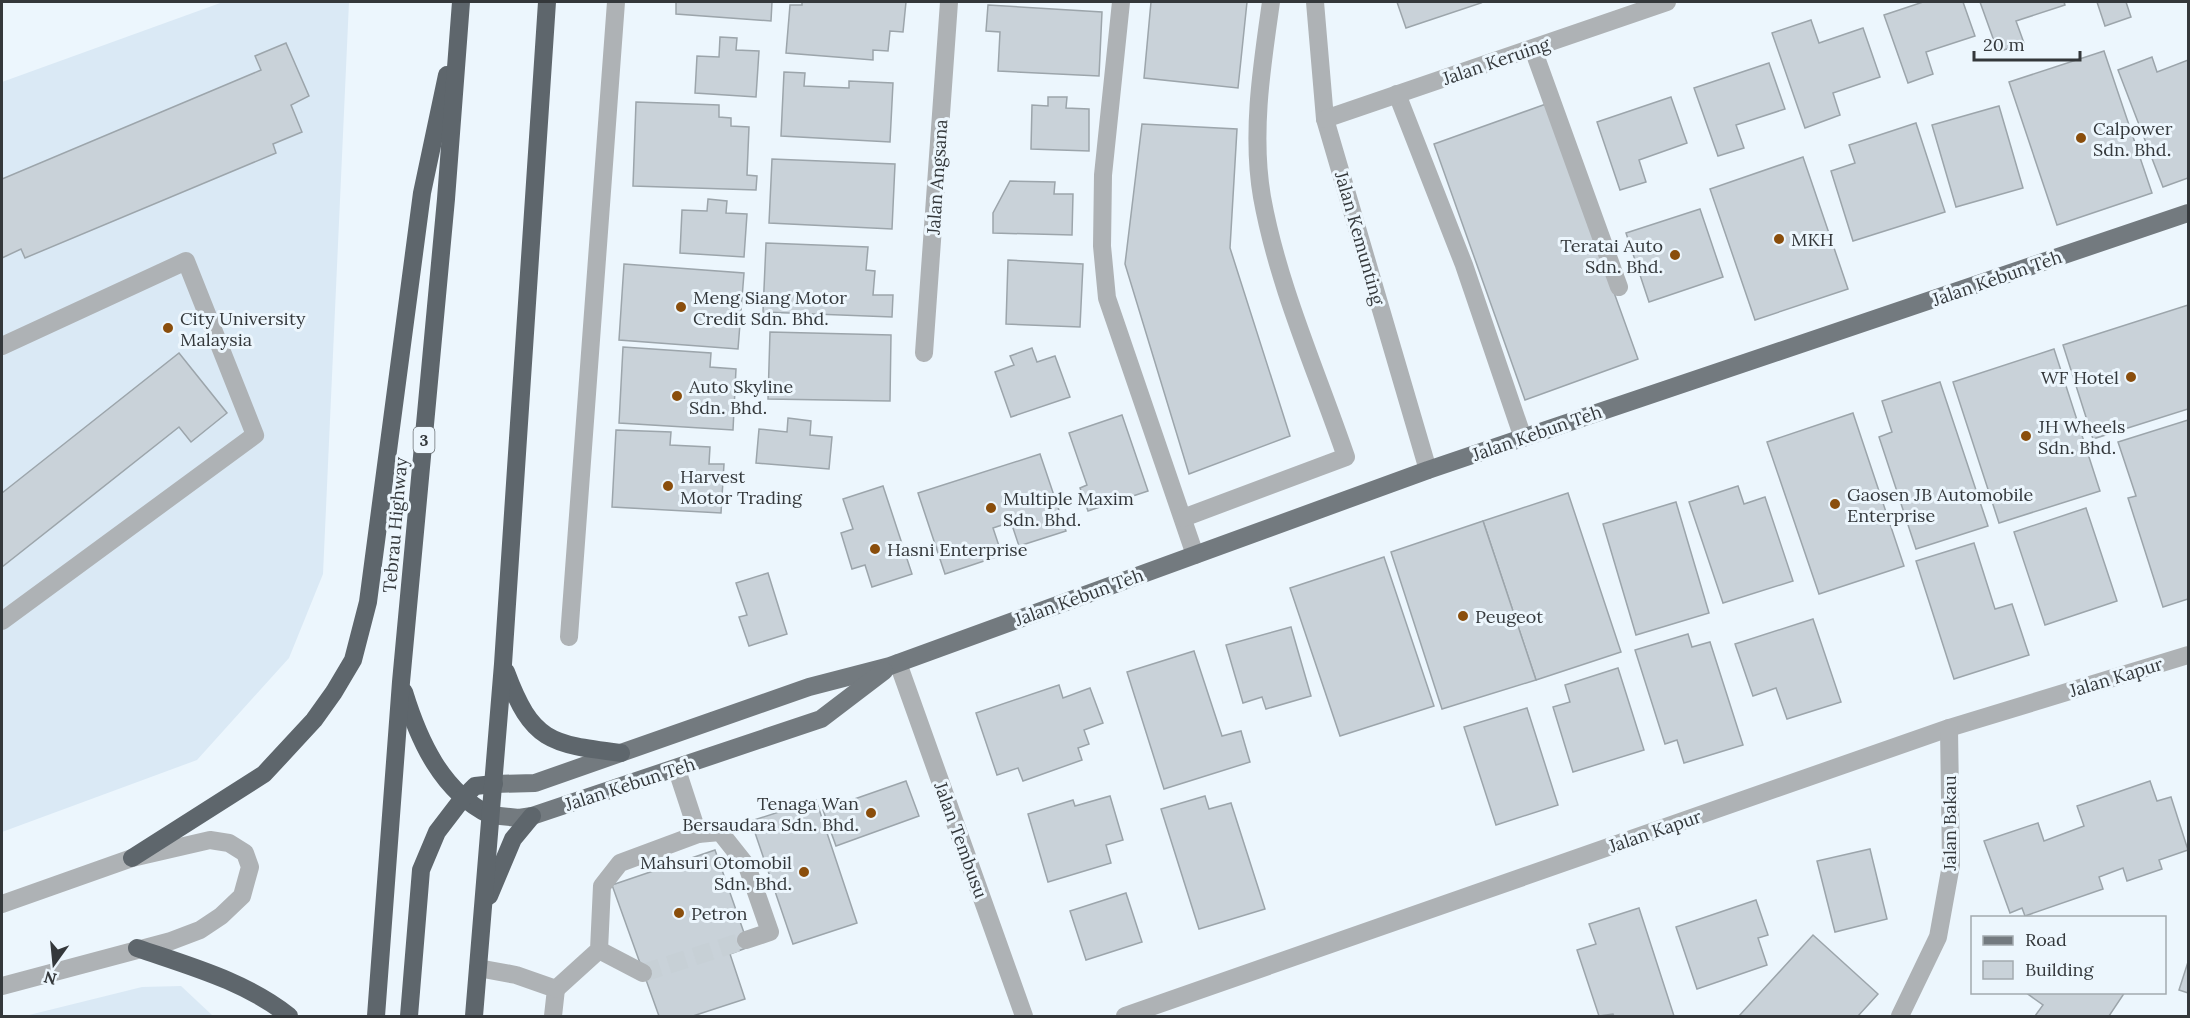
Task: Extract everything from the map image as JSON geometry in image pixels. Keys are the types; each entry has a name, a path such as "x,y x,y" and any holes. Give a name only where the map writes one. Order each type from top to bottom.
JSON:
{"highway":[{"name":"Tebrau Highway","path":"376,1017 401,682 446,199 461,2"},
{"path":"474,1017 503,664 547,2"},
{"path":"132,858 264,774 314,720 353,660 368,602 422,193 459,22"},
{"path":"503,664 518,703 533,724 555,742 572,747 621,753"},
{"path":"401,682 415,729 442,776 463,798 490,815"},
{"path":"410,1017 421,870 437,832 463,798 475,786 494,784"},
{"path":"483,911 513,839 532,816"},
{"path":"137,948 202,970 265,997 289,1017"}],"main road":[{"name":"Jalan Kebun Teh","path":"494,784 535,783 809,687 894,665 1428,470 2188,213"},
{"name":"Jalan Kebun Teh","path":"490,815 519,818 532,816 677,770 821,719 894,665"}],"street":[{"path":"569,638 616,2"},
{"name":"Jalan Angsana","path":"924,353 949,2"},
{"path":"1121,2 1103,175 1102,246 1107,298 1195,555"},
{"path":"1183,518 1347,457 1275,255 1262,195 1258,141 1262,72 1271,2"},
{"name":"Jalan Kemunting","path":"1315,2 1325,118 1428,470"},
{"name":"Jalan Keruing","path":"1325,118 1533,49 1638,6 1667,2"},
{"path":"1533,49 1619,287"},
{"path":"1397,94 1464,265 1523,438"},
{"path":"2,346 186,261 255,435 2,621"},
{"name":"Jalan Kapur","path":"1125,1017 1949,728 2188,655"},
{"name":"Jalan Tembusu","path":"894,665 1024,1017"},
{"name":"Jalan Bakau","path":"1900,1017 1938,937 1951,866 1949,728"},
{"path":"677,770 698,834"},
{"path":"553,1017 556,989 599,950 602,886 620,863 698,834 720,832 747,866 770,932 746,940"},
{"path":"2,904 132,858 210,840 229,843 245,853 250,867 242,896 221,916 200,930 171,941 137,948 2,986"},
{"path":"599,950 643,973"},
{"path":"478,968 516,975 556,989"}],"shaded area":[{"name":"City University Malaysia","path":"223,2 349,2 323,574 289,658 197,760 2,832 2,82"},
{"path":"181,986 213,1016 25,1016 142,987"}],"building":[{"path":"676,2 772,2 771,21 676,14"},
{"path":"802,2 906,2 903,32 890,31 888,51 873,50 873,60 786,53 790,5 802,5"},
{"path":"1151,2 1247,2 1238,88 1144,78"},
{"path":"1397,2 1480,2 1481,3 1406,28"},
{"path":"1923,2 1963,2 1975,36 1926,52 1933,74 1908,83 1884,15"},
{"path":"1980,2 2064,2 2065,5 2016,21 2024,43 1998,52"},
{"path":"2097,2 2126,2 2131,17 2105,26"},
{"path":"988,5 1102,12 1099,76 998,71 1000,32 986,31"},
{"path":"1811,20 1819,43 1863,28 1880,77 1833,93 1840,115 1805,128 1772,33"},
{"path":"720,37 737,38 736,50 759,51 756,97 695,93 697,56 719,57"},
{"path":"286,43 309,96 291,105 302,132 273,144 276,153 25,258 21,249 2,258 2,179 261,70 255,56"},
{"name":"Calpower Sdn. Bhd.","path":"2104,51 2152,193 2057,225 2009,82"},
{"path":"2152,57 2157,72 2188,60 2188,178 2163,187 2118,70"},
{"path":"1769,63 1785,109 1736,125 1744,148 1718,156 1694,88"},
{"path":"784,72 805,73 804,86 849,88 849,81 893,83 890,142 781,136"},
{"path":"1048,97 1067,97 1066,108 1089,109 1089,151 1031,149 1032,105 1048,106"},
{"path":"1671,97 1687,143 1639,160 1646,182 1620,190 1597,122"},
{"path":"636,102 719,105 719,117 731,118 731,126 749,127 747,175 757,176 756,190 633,186"},
{"path":"1546,104 1638,359 1525,400 1434,144"},
{"path":"1999,106 2023,188 1956,207 1932,125"},
{"path":"1916,123 1945,212 1853,241 1831,171 1855,163 1849,145"},
{"path":"1142,124 1237,129 1230,248 1290,436 1189,474 1125,264"},
{"name":"MKH","path":"1803,157 1848,289 1755,320 1710,189"},
{"path":"772,159 895,164 892,229 769,223"},
{"path":"1010,181 1055,182 1054,194 1073,194 1072,235 993,233 993,213"},
{"path":"708,199 727,201 726,213 747,214 744,257 680,253 682,210 707,211"},
{"name":"Teratai Auto Sdn. Bhd.","path":"1700,209 1723,277 1649,302 1626,233"},
{"path":"766,243 868,247 866,270 875,271 873,295 893,295 892,317 763,312"},
{"path":"1008,260 1083,264 1080,327 1006,324"},
{"name":"Meng Siang Motor Credit Sdn. Bhd.","path":"624,264 744,273 738,349 619,340"},
{"name":"WF Hotel","path":"2188,305 2188,409 2093,439 2063,345"},
{"path":"770,332 891,335 890,401 768,399"},
{"name":"Auto Skyline Sdn. Bhd.","path":"623,347 711,353 710,367 736,369 733,430 619,423"},
{"path":"1032,348 1037,362 1055,356 1070,397 1011,417 995,372 1014,365 1010,356"},
{"name":"JH Wheels Sdn. Bhd.","path":"2054,349 2100,491 1999,523 1953,382"},
{"path":"179,353 227,413 191,442 179,427 2,567 2,493"},
{"path":"1940,382 1988,526 1916,549 1879,437 1892,432 1882,401"},
{"name":"Gaosen JB Automobile Enterprise","path":"1853,413 1904,566 1819,594 1767,442"},
{"path":"1122,415 1148,491 1088,511 1080,488 1087,485 1069,433"},
{"path":"788,418 811,421 810,435 832,437 829,469 756,463 759,429 787,432"},
{"path":"2188,420 2188,599 2163,607 2128,498 2136,496 2118,442"},
{"name":"Harvest Motor Trading","path":"616,430 671,432 670,445 710,447 709,464 724,464 721,513 612,507"},
{"name":"Multiple Maxim Sdn. Bhd.","path":"1040,454 1066,531 1019,546 1011,522 993,528 1002,555 945,574 918,493"},
{"name":"Hasni Enterprise","path":"883,486 912,574 872,587 865,565 852,569 841,533 853,529 843,499"},
{"path":"1738,486 1744,504 1765,497 1793,581 1723,603 1689,502"},
{"name":"Peugeot","path":"1568,493 1621,652 1536,680 1483,521"},
{"path":"1676,502 1709,613 1636,635 1603,524"},
{"path":"2086,508 2117,601 2045,625 2014,532"},
{"name":"Peugeot","path":"1483,521 1536,680 1442,709 1391,552"},
{"path":"1974,543 1995,609 2012,604 2029,655 1954,679 1916,561"},
{"path":"1384,557 1434,706 1340,736 1290,588"},
{"path":"768,573 787,634 749,646 739,617 747,615 736,583"},
{"path":"1813,619 1841,702 1787,719 1776,688 1753,696 1735,644"},
{"path":"1291,627 1311,696 1266,709 1262,697 1243,703 1226,645"},
{"path":"1688,634 1692,647 1710,642 1743,745 1684,763 1677,740 1665,744 1635,650"},
{"path":"1194,651 1222,736 1241,731 1250,762 1164,789 1127,672"},
{"path":"1618,668 1644,750 1573,772 1553,707 1570,702 1565,685"},
{"path":"1059,685 1063,698 1090,688 1103,723 1084,730 1089,744 1078,748 1082,760 1023,781 1018,768 997,775 976,713"},
{"path":"1527,708 1558,805 1496,825 1464,727"},
{"name":"Tenaga Wan Bersaudara Sdn. Bhd.","path":"906,781 919,816 836,846 823,810"},
{"path":"2150,781 2157,801 2171,797 2188,850 2159,860 2162,869 2127,881 2123,868 2099,877 2103,889 2025,916 2022,908 2010,913 1984,841 2038,823 2044,841 2084,826 2077,806"},
{"path":"1110,796 1123,840 1106,845 1111,863 1048,882 1028,814 1073,800 1075,806"},
{"path":"1205,796 1209,809 1231,803 1265,909 1199,929 1161,809"},
{"name":"Mahsuri Otomobil Sdn. Bhd.","path":"816,800 857,923 793,944 751,821"},
{"path":"1870,849 1887,919 1835,932 1817,861"},
{"name":"Petron","path":"715,850 749,947 730,954 745,999 693,1016 659,1016 612,885"},
{"path":"1126,893 1142,942 1086,960 1070,911"},
{"path":"1756,900 1768,935 1758,938 1767,965 1697,989 1676,927"},
{"path":"1639,908 1674,1016 1614,1016 1613,1014 1599,1016 1577,950 1596,944 1589,924"},
{"path":"1813,935 1878,994 1858,1016 1739,1016"},
{"path":"2188,962 2188,993 2179,990"},
{"path":"2028,994 2124,994 2109,1016 2035,1016 2043,1005"}],"tunnel":[{"path":"643,973 746,940"}],"place":[{"name":"Calpower Sdn. Bhd.","path":"2081,138"},
{"name":"MKH","path":"1779,239"},
{"name":"Teratai Auto Sdn. Bhd.","path":"1675,255"},
{"name":"Meng Siang Motor Credit Sdn. Bhd.","path":"681,307"},
{"name":"City University Malaysia","path":"168,328"},
{"name":"WF Hotel","path":"2131,377"},
{"name":"Auto Skyline Sdn. Bhd.","path":"677,396"},
{"name":"JH Wheels Sdn. Bhd.","path":"2026,436"},
{"name":"Harvest Motor Trading","path":"668,486"},
{"name":"Gaosen JB Automobile Enterprise","path":"1835,504"},
{"name":"Multiple Maxim Sdn. Bhd.","path":"991,508"},
{"name":"Hasni Enterprise","path":"875,549"},
{"name":"Peugeot","path":"1463,616"},
{"name":"Tenaga Wan Bersaudara Sdn. Bhd.","path":"871,813"},
{"name":"Mahsuri Otomobil Sdn. Bhd.","path":"804,872"},
{"name":"Petron","path":"679,913"}]}
